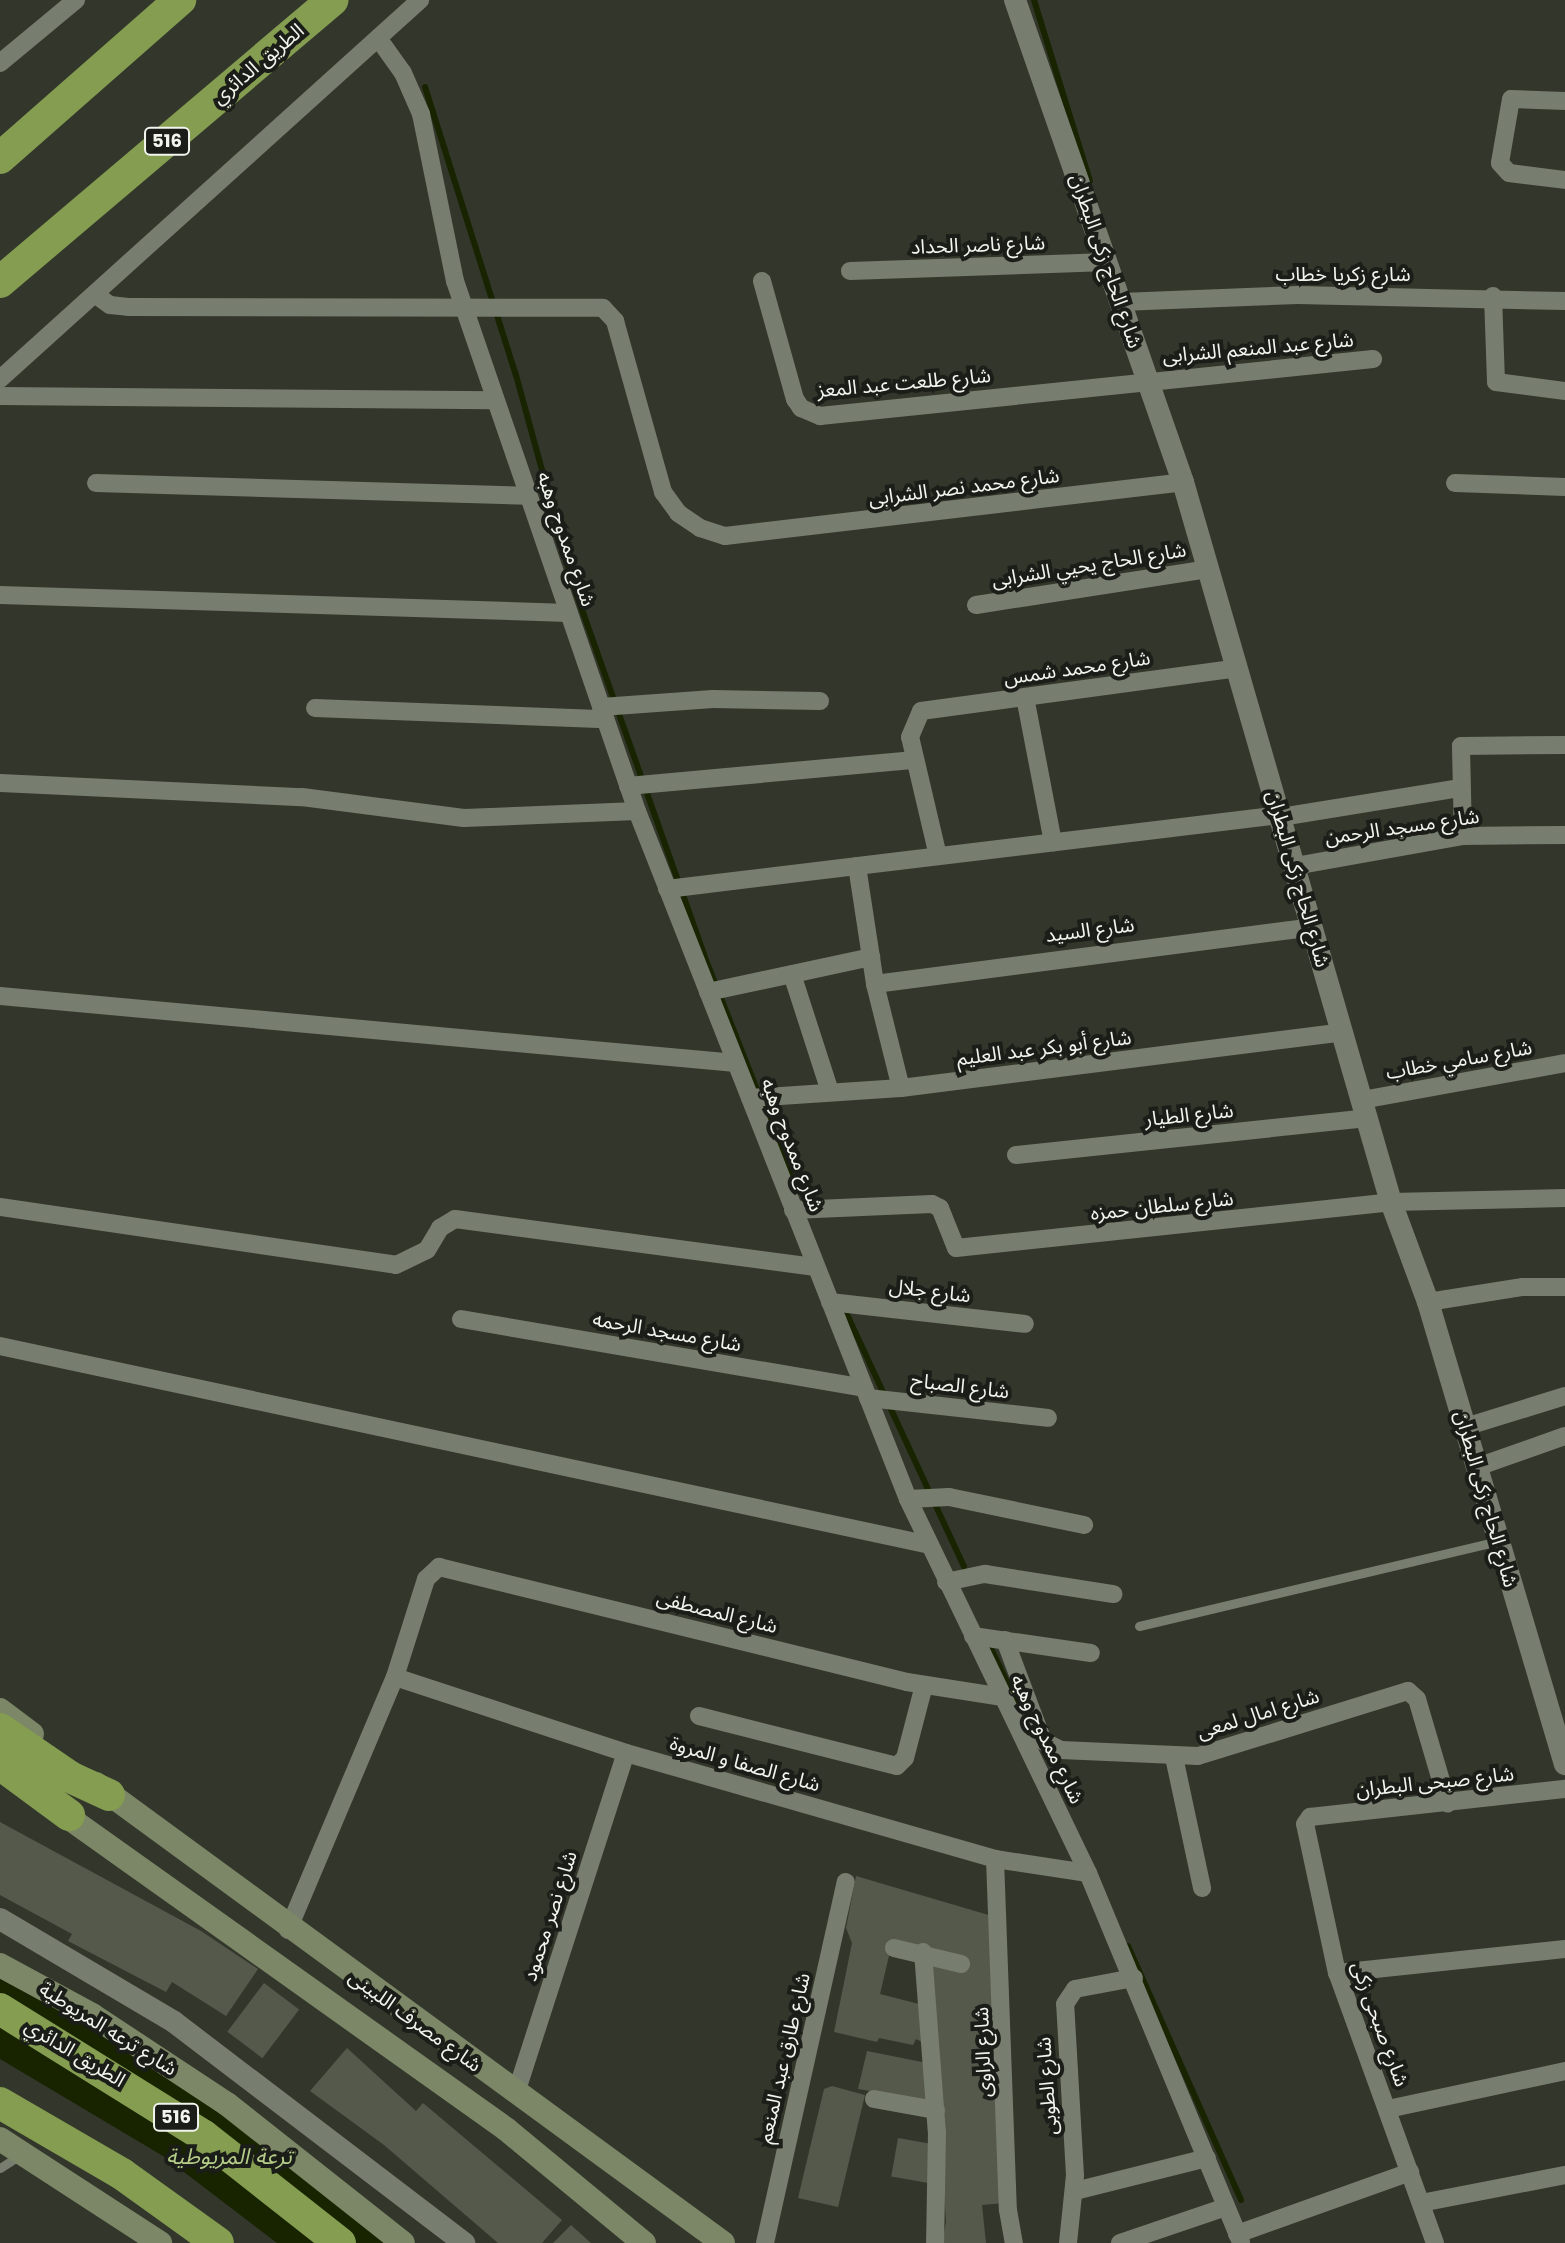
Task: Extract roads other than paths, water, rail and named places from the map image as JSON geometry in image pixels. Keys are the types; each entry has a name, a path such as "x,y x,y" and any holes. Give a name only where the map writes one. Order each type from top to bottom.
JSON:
{"highway":[{"path":"0,158 180,0"},
{"name":"الطريق الدائري","path":"0,282 333,0"},
{"path":"0,1729 70,1777 109,1795"},
{"path":"0,1764 69,1815"},
{"name":"الطريق الدائري","path":"0,2009 204,2136 340,2243"},
{"path":"0,2103 122,2174 218,2243"}],"main road":[{"name":"شارع مصرف اللبينى","path":"0,1710 288,1930 723,2243"},
{"name":"شارع مصرف اللبينى","path":"0,1779 69,1815 506,2129 644,2243"},
{"name":"شارع ترعه المريوطية","path":"0,1965 92,2015 227,2104 403,2243"},
{"path":"0,2139 160,2243"}],"street":[{"path":"0,63 76,0"},
{"path":"0,379 420,0"},
{"name":"شارع الحاج زكى البطران","path":"1015,0 1183,482 1391,1202 1428,1302 1565,1764"},
{"name":"شارع ممدوح وهبه","path":"378,38 403,73 421,114 440,221 465,311 495,400 569,613 611,709 639,785 637,811 677,888 716,990 736,1063 758,1097 793,1210 915,1497 946,1582 1088,1873 1239,2238"},
{"path":"1565,101 1520,96 1509,103 1500,157 1509,173 1565,180"},
{"name":"شارع ناصر الحداد","path":"850,271 1108,262"},
{"name":"شارع طلعت عبد المعز","path":"762,281 795,399 810,414 1147,380"},
{"path":"96,295 119,307 465,311"},
{"name":"شارع زكريا خطاب","path":"1121,302 1298,295 1493,296 1565,301"},
{"path":"1493,296 1493,375 1502,387 1565,391"},
{"name":"شارع محمد نصر الشرابى","path":"465,311 584,305 611,314 663,492 678,513 700,528 725,536 751,536 1183,482"},
{"name":"شارع عبد المنعم الشرابى","path":"1147,380 1373,359"},
{"path":"0,396 17,400 495,400"},
{"path":"96,483 528,496"},
{"path":"1455,483 1565,487"},
{"name":"شارع الحاج يحيي الشرابى","path":"976,605 1209,569"},
{"path":"0,595 569,613"},
{"name":"شارع محمد شمس","path":"915,760 910,727 921,711 1238,668"},
{"path":"1025,697 1053,842"},
{"path":"315,708 611,709 713,699 820,701"},
{"path":"1463,836 1461,746 1565,745"},
{"path":"639,785 915,760 938,856"},
{"path":"0,783 302,797 464,818 637,811"},
{"path":"677,888 1280,816 1461,788"},
{"name":"شارع مسجد الرحمن","path":"1295,866 1463,836 1565,835"},
{"path":"857,866 875,984 901,1088"},
{"name":"شارع السيد","path":"875,984 1094,951 1312,927"},
{"path":"716,990 871,957"},
{"path":"792,974 830,1092"},
{"path":"0,996 736,1063"},
{"name":"شارع أبو بكر عبد العليم","path":"758,1097 901,1088 1342,1032"},
{"name":"شارع سامي خطاب","path":"1365,1109 1565,1063"},
{"name":"شارع الطيار","path":"1016,1155 1365,1109"},
{"name":"شارع سلطان حمزه","path":"793,1210 932,1204 942,1212 951,1245 962,1248 1391,1202 1565,1198"},
{"path":"0,1207 396,1265 427,1250 440,1228 455,1219 816,1267"},
{"path":"1428,1302 1523,1287 1565,1287"},
{"name":"شارع جلال","path":"833,1302 1025,1324"},
{"name":"شارع مسجد الرحمه","path":"461,1319 870,1395"},
{"path":"0,1346 930,1545"},
{"name":"شارع الصباح","path":"870,1395 905,1402 1048,1418"},
{"path":"1465,1427 1565,1396"},
{"path":"1477,1467 1565,1436"},
{"path":"915,1497 949,1497 1084,1525"},
{"name":"شارع المصطفى","path":"395,1677 426,1579 439,1567 924,1685 1003,1697"},
{"path":"946,1582 985,1574 1113,1594"},
{"path":"973,1636 1091,1653"},
{"name":"شارع امال لمعى","path":"1005,1640 1043,1741 1051,1748 1198,1756 1402,1692 1417,1699 1448,1804"},
{"path":"288,1930 395,1677"},
{"name":"شارع الصفا و المروة","path":"395,1677 626,1753 995,1859 1088,1873"},
{"path":"699,1716 897,1766 905,1758 924,1685"},
{"name":"شارع نصر محمود","path":"516,2093 626,1753"},
{"path":"1174,1757 1202,1888"},
{"name":"شارع صبحى البطران","path":"1310,1817 1565,1789"},
{"name":"شارع صبحى زكى","path":"1310,1817 1305,1829 1337,1973 1435,2243"},
{"name":"شارع الراوى","path":"995,1859 1008,2210 1014,2243"},
{"name":"شارع طارق عبد المنعم","path":"765,2243 846,1882"},
{"path":"0,1919 174,2022 464,2243"},
{"path":"894,1948 923,1952 961,1964"},
{"path":"1337,1973 1565,1949"},
{"path":"923,1952 936,2110 935,2243"},
{"name":"شارع الطوبى","path":"1068,2243 1075,2191 1067,1998 1075,1989 1134,1978"},
{"path":"1388,2109 1565,2071"},
{"path":"874,2099 936,2110"},
{"path":"1075,2191 1207,2158"},
{"path":"1239,2238 1410,2172"},
{"path":"1421,2203 1565,2175"},
{"path":"1120,2243 1226,2207"}],"lane":[{"path":"1139,1626 1499,1541"},
{"path":"0,2168 23,2153"}],"water":[{"name":"ترعة المريوطية","path":"0,1979 120,2042 245,2119 391,2243 277,2243 163,2156 0,2059"}],"waterway":[{"path":"1034,0 1090,181"},
{"path":"425,87 516,375 574,587 704,955 797,1191"},
{"path":"844,1308 964,1567"},
{"path":"989,1644 1018,1706"},
{"path":"1128,1946 1241,2200"}]}
